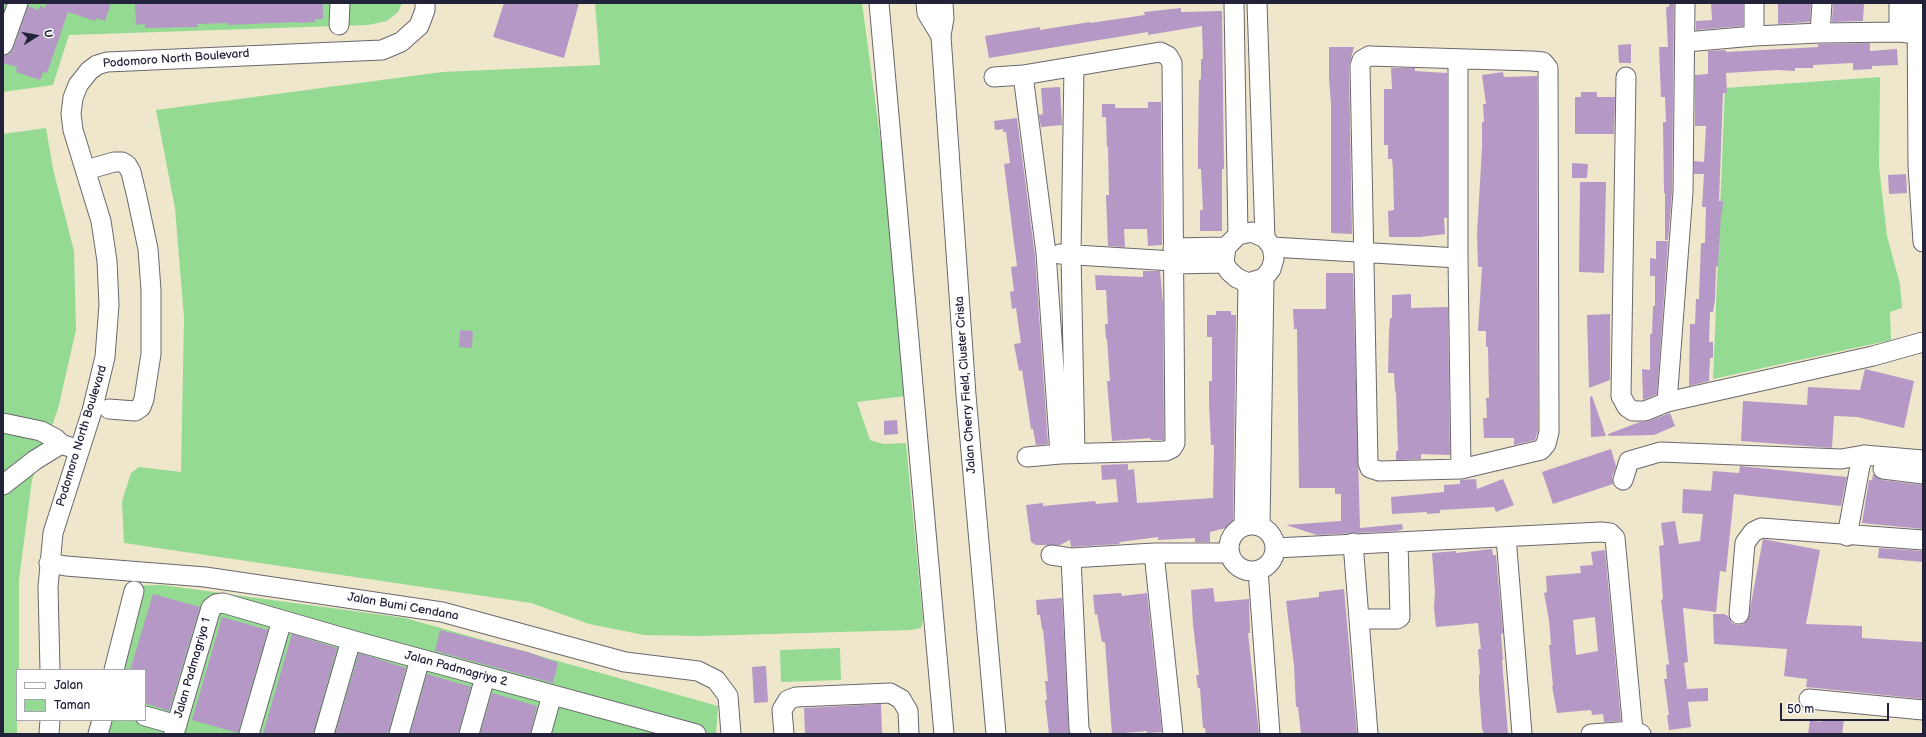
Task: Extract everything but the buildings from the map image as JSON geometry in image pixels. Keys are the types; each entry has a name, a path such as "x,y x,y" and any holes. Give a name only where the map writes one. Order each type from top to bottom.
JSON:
{"street":[{"path":"3,44 18,3"},
{"path":"339,25 340,3"},
{"name":"Podomoro North Boulevard","path":"50,669 49,563 53,533 58,515 70,447 92,411 105,357 109,305 107,261 101,221 73,130 71,114 73,98 78,85 96,65 107,62 382,50 401,42 419,26 425,10 425,3"},
{"path":"880,3 944,734"},
{"path":"926,3 927,13 940,36"},
{"path":"940,36 944,18 943,3"},
{"path":"1667,402 1683,192 1686,42 1685,3"},
{"path":"1754,3 1754,36"},
{"path":"1820,33 1822,3"},
{"path":"1899,3 1908,33 1923,242"},
{"path":"1908,33 1917,3"},
{"path":"1234,6 1257,6 1269,242 1274,259 1271,269 1256,280 1238,278 1229,271 1229,248 1234,6"},
{"path":"1686,42 1754,36 1820,33 1908,33"},
{"name":"Jalan Cherry Field, Cluster Crista","path":"940,36 967,402 996,734"},
{"path":"994,77 1023,75 1160,52 1168,56 1172,63 1175,443 1172,448 1166,451 1068,454 1027,457"},
{"path":"1369,56 1458,59 1543,62 1548,68 1549,432 1546,444 1541,450 1461,469 1379,471 1370,468 1368,462 1360,66 1362,60 1369,56"},
{"path":"1458,59 1458,258 1461,469"},
{"path":"1068,454 1074,67"},
{"path":"1023,75 1046,254 1068,454"},
{"path":"1626,78 1621,396 1627,407 1633,411 1645,411 1667,402 1873,356 1923,342"},
{"path":"86,170 114,162 122,162 127,165 131,172 148,249 151,290 151,354 144,399 141,408 135,411 109,409"},
{"path":"1046,254 1173,258 1229,248 1252,232 1269,242 1364,254 1458,258"},
{"path":"1252,526 1256,280"},
{"path":"3,423 40,431 70,447"},
{"path":"3,485 35,460 70,447"},
{"path":"1623,480 1629,460 1660,452 1862,460 1923,460"},
{"path":"1862,460 1923,474"},
{"path":"1848,536 1862,460"},
{"path":"1252,526 1268,531 1273,538 1275,548 1274,555 1270,562 1258,570 1249,570 1240,567 1234,561 1230,553 1232,536 1237,530 1252,526"},
{"path":"1739,614 1745,543 1752,532 1761,528 1848,536 1923,540"},
{"path":"1275,548 1353,543 1601,532 1610,533 1615,538 1637,733 1591,734"},
{"path":"1506,537 1522,734"},
{"path":"1358,619 1397,619 1400,617 1398,542"},
{"path":"1353,543 1368,734"},
{"path":"1051,555 1071,558 1154,553 1230,553"},
{"path":"1154,553 1173,734"},
{"path":"1071,558 1079,729 1081,734"},
{"name":"Jalan Bumi Cendana","path":"49,563 66,566 205,577 442,612 625,662 698,671 716,680 728,696 731,734"},
{"path":"1258,570 1270,734"},
{"path":"114,669 134,591"},
{"name":"Jalan Padmagriya 2","path":"216,604 223,603 350,640 552,695 677,732 696,734"},
{"name":"Jalan Padmagriya 1","path":"176,730 211,608 216,604"},
{"path":"249,734 282,620"},
{"path":"324,734 350,640"},
{"path":"399,734 420,659"},
{"path":"469,734 485,677"},
{"path":"784,734 782,710 788,700 796,697 890,693 900,699 908,711 909,734"},
{"path":"541,734 552,695"},
{"path":"552,695 554,734"},
{"path":"1809,699 1923,710"},
{"path":"146,716 176,730"},
{"path":"49,734 50,721"},
{"path":"98,734 102,721"}],"green space":[{"path":"3,3 402,3 398,12 387,21 368,25 69,35 53,85 3,92"},
{"path":"595,3 862,3 892,226 906,396 857,402 870,440 884,444 906,443 923,620 921,628 912,630 699,636 644,635 589,624 531,603 124,543 122,501 131,473 139,467 181,472 184,318 175,208 156,110 442,72 600,65"},
{"path":"1880,77 1879,166 1887,236 1900,284 1902,308 1890,312 1891,340 1713,379 1725,88"},
{"path":"46,128 53,169 74,251 76,330 58,409 32,480 19,580 19,669 16,669 17,734 3,734 3,134"},
{"path":"162,585 405,618 718,706 716,734 89,734 92,721 146,721 146,669 105,669 126,586"},
{"path":"840,648 841,680 781,682 780,650"}]}
